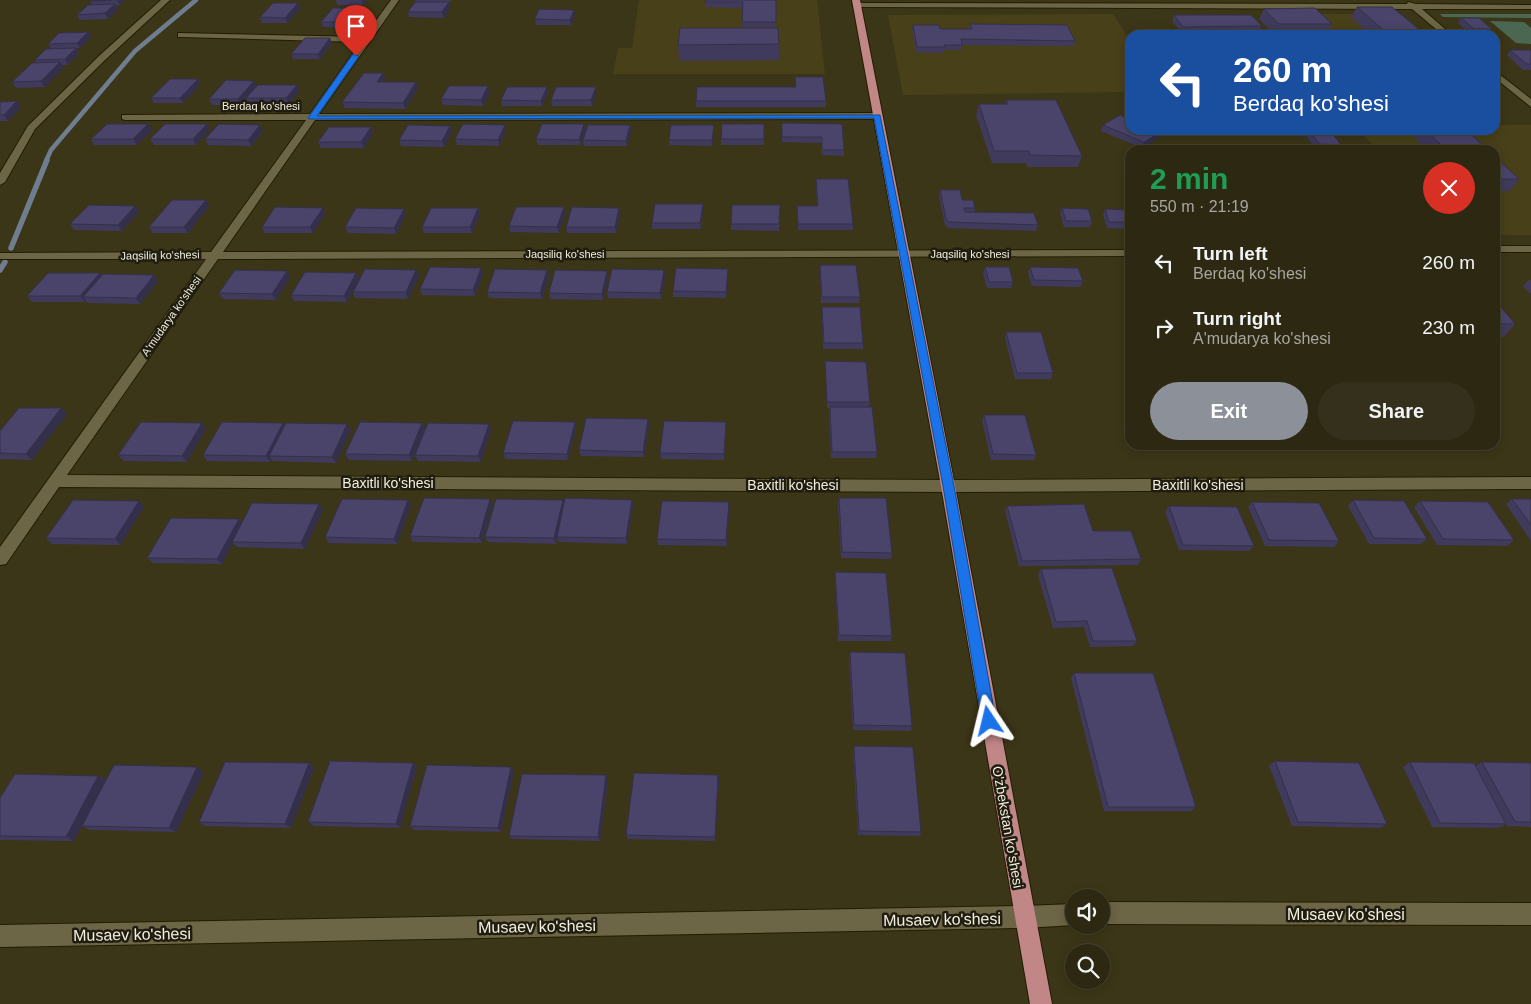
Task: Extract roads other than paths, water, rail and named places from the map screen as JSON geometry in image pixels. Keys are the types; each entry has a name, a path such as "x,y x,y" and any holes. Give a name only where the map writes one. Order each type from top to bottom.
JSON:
{"main road":[{"name":"O'zbekstan ko'shesi","path":"856,2 948,486 1041,1004"}],"street":[{"path":"0,182 31,128 102,58 166,0"},
{"name":"A'mudarya ko'shesi","path":"0,559 395,0"},
{"path":"1405,0 1442,30"},
{"path":"856,2 1531,7"},
{"path":"181,34 366,40"},
{"path":"1500,78 1531,104"},
{"name":"Berdaq ko'shesi","path":"125,117 878,116"},
{"path":"1500,249 1531,249"},
{"name":"Jaqsiliq ko'shesi","path":"0,256 1125,252"},
{"name":"Baxitli ko'shesi","path":"55,481 948,486 1531,483"},
{"name":"Musaev ko'shesi","path":"1110,914 1531,914"},
{"name":"Musaev ko'shesi","path":"0,936 1024,917 1065,915"}],"waterway":[{"path":"46,161 51,150 135,51 196,0"},
{"path":"11,248 47,160"},
{"path":"0,270 5,262"}]}
